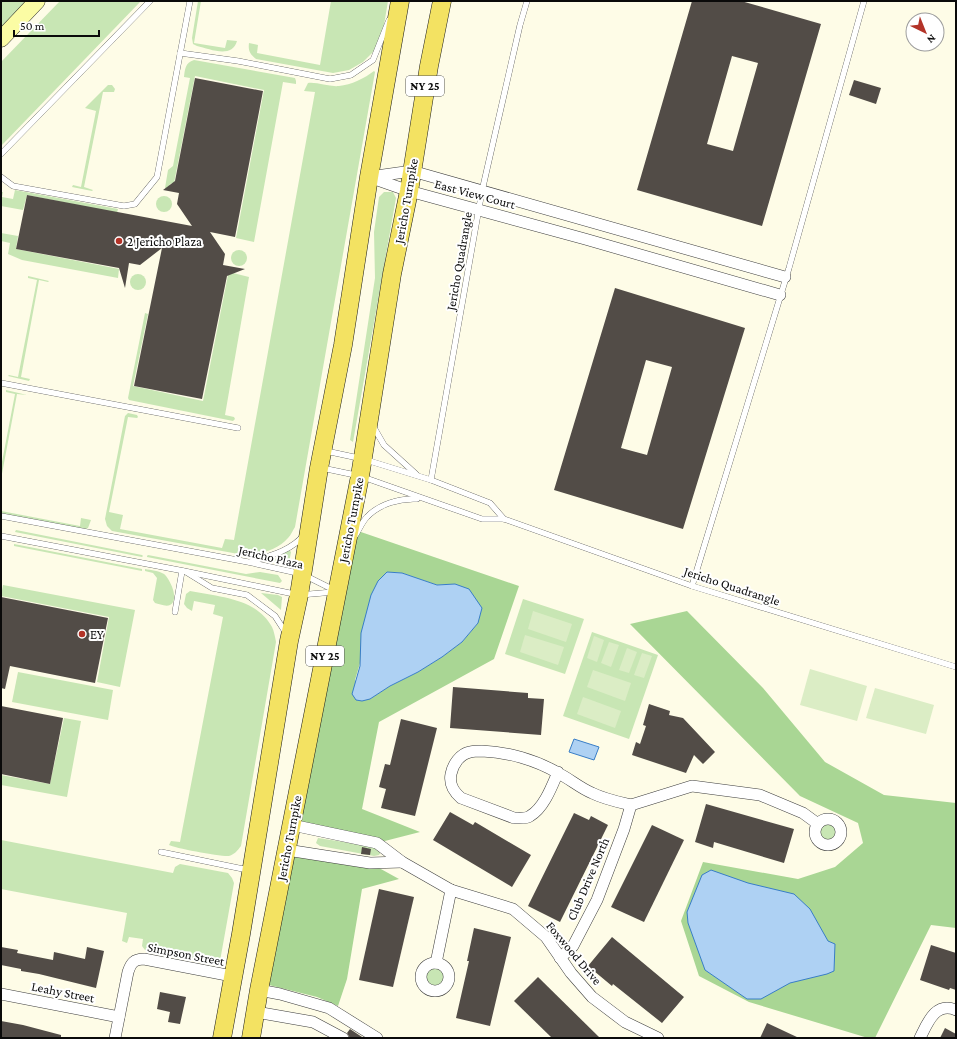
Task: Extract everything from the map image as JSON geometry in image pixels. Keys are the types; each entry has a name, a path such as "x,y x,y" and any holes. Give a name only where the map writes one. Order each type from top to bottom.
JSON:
{"main road":[{"path":"1,39 37,1"},
{"name":"NY 25","path":"222,1038 289,641 299,595 321,459 343,345 369,177 400,1"},
{"name":"Jericho Turnpike","path":"251,1038 259,990 346,551 361,468 392,274 409,191 429,66 442,1"}],"street":[{"name":"East View Court","path":"369,177 412,171 785,277"},
{"name":"East View Court","path":"369,177 409,191 780,295"},
{"path":"558,772 548,795 537,810 530,816 524,818 514,818 461,798 450,784 450,776 453,766 460,757 470,752 490,752 518,757 536,763 558,772 593,794 630,805 692,786 760,795 803,813 818,824"},
{"name":"Club Drive North","path":"560,958 573,946 597,900 624,830 630,805"},
{"name":"Foxwood Drive","path":"292,825 377,843 402,862 451,890 513,909 546,937 560,958 592,997 625,1022 658,1038"},
{"path":"287,850 370,863 402,862"},
{"path":"436,963 451,890"},
{"name":"Simpson Street","path":"119,1017 128,972 130,965 134,961 144,959 232,976"},
{"path":"259,990 280,994 330,1008 377,1038"},
{"name":"Leahy Street","path":"1,994 119,1017"},
{"path":"920,1038 931,1015 941,1009 950,1007 956,1010"},
{"path":"256,1012 313,1022 343,1038"},
{"path":"115,1038 119,1017"}],"lane":[{"path":"1,154 150,1"},
{"path":"1,177 12,186 124,206 136,204 157,177 190,1"},
{"path":"180,53 238,61 330,79 351,75 373,60 397,1"},
{"name":"Jericho Quadrangle","path":"431,480 482,191 520,25 527,1"},
{"path":"692,586 780,295 864,1"},
{"path":"1,383 238,428"},
{"name":"Jericho Quadrangle","path":"369,417 375,431 384,445 418,476"},
{"name":"Jericho Quadrangle","path":"321,459 361,468 418,476 431,480 490,503 504,519"},
{"name":"Jericho Quadrangle","path":"321,459 361,468 423,499 482,519 504,519 692,586 956,667"},
{"name":"Jericho Quadrangle","path":"346,551 367,517 381,506 414,498 423,499"},
{"name":"Jericho Plaza","path":"1,516 248,562 302,574 338,592"},
{"path":"248,562 282,551 292,546 302,538 310,527"},
{"path":"1,536 299,595 338,592"},
{"path":"175,612 183,571"},
{"path":"183,571 212,588 247,595 275,616 289,641"},
{"path":"161,852 250,871"}],"green space":[{"path":"1,1 27,1 1,28"},
{"path":"60,1 141,1 1,146 1,62"},
{"path":"198,1 201,1 194,43 225,48 227,40 237,41 234,47 230,50 220,51 193,44 192,38"},
{"path":"331,1 388,1 383,31 376,49 363,62 349,70 333,73 256,59 251,54 249,50 249,43 258,45 257,53 320,65"},
{"path":"194,60 295,78 296,81 296,84 283,82 254,242 236,238 264,90 195,76 174,183 170,184 168,189 165,188 168,170 173,166 190,78 184,77 185,69 189,63"},
{"path":"374,71 295,527 289,537 274,549 262,553 244,555 112,531 107,526 105,519 125,416 128,413 137,415 138,417 128,417 109,512 123,515 120,529 222,548 225,539 234,540 315,92 304,91 308,83 335,86 344,85 358,81"},
{"path":"108,85 112,85 115,89 114,92 103,92 84,187 93,190 72,187 73,185 81,187 96,111 85,108"},
{"path":"15,190 118,209 117,213 27,195 23,210 1,206 1,192 3,192 2,197 13,199"},
{"path":"384,192 393,192 396,198 353,442 350,440 375,278 374,232 379,197"},
{"path":"161,196 167,196 172,201 170,210 167,212 161,212 156,207 156,201"},
{"path":"1,233 18,236 16,249 119,269 118,278 22,260 8,254 10,243 1,241"},
{"path":"236,250 242,250 247,255 245,264 242,266 236,266 231,261 231,255"},
{"path":"233,273 249,277 225,415 234,417 235,419 233,421 129,400 128,398 145,313 148,314 133,386 203,401 228,275"},
{"path":"135,274 141,274 146,279 144,288 141,290 135,290 130,285 130,279"},
{"path":"28,276 49,281 39,280 21,377 30,379 29,381 8,376 18,377 37,280 28,278"},
{"path":"6,390 27,395 17,394 1,479 1,467 15,394 6,392"},
{"path":"1,511 80,526 81,518 91,520 88,528 83,530 1,514"},
{"path":"16,530 142,555 143,556 15,532"},
{"path":"358,531 519,586 494,659 379,722 362,809 420,832 377,843 292,825","holes":["387,572 402,573 437,585 455,584 478,623 462,642 442,657 370,699 355,680"]},
{"path":"14,544 142,569 142,571 14,546"},
{"path":"289,550 291,552 289,563 272,561"},
{"path":"148,555 246,574 260,572 278,575 282,581 280,583 147,557"},
{"path":"145,569 164,574 171,585 174,594 173,602 170,605 165,606 155,603 153,600 157,578 153,573 145,571"},
{"path":"3,585 135,610 120,687 97,682 109,617 1,596"},
{"path":"190,591 225,597 247,604 265,617 272,627 276,642 241,846 237,851 229,856 198,852 169,845 171,841 180,842 223,617 213,614 215,605 194,601 192,611 187,608 184,604 186,594"},
{"path":"261,593 278,595 282,597 281,610"},
{"path":"523,599 584,619 565,674 505,654"},
{"path":"533,611 572,624 566,642 528,629"},
{"path":"687,611 763,688 825,762 884,795 956,803 956,928 931,925 875,1038 868,1038 749,1002 699,976 681,921 703,862 798,879 835,867 863,843 858,823 800,796 630,624"},
{"path":"592,632 658,655 629,739 563,716"},
{"path":"525,635 564,647 558,665 520,652"},
{"path":"594,636 604,640 597,662 587,658"},
{"path":"609,642 619,645 611,667 601,663"},
{"path":"627,648 637,652 629,673 619,670"},
{"path":"642,653 652,656 644,678 634,675"},
{"path":"810,669 867,686 857,721 800,705"},
{"path":"593,670 631,683 625,701 587,687"},
{"path":"18,672 113,690 108,720 12,702"},
{"path":"875,688 934,705 926,734 866,718"},
{"path":"583,697 621,711 615,728 577,714"},
{"path":"64,718 81,721 67,797 1,785 1,775 50,784"},
{"path":"829,821 836,824 839,831 836,838 829,841 822,838 819,831 822,824"},
{"path":"318,838 376,847 381,852 379,855 374,856 320,846 316,843"},
{"path":"1,840 173,873 175,867 180,864 228,873 234,883 220,961 214,964 145,950 142,946 143,939 129,937 127,943 122,941 127,913 1,889"},
{"path":"287,850 370,863 399,879 362,889 347,979 338,1006 317,997 261,983"},
{"path":"435,966 439,967 445,973 445,981 439,987 435,988 431,987 425,981 424,977 425,973 431,967"}],"water":[{"path":"387,572 402,573 437,585 455,584 469,589 482,608 478,623 462,642 442,657 370,699 362,701 356,700 352,694 360,666 361,633 371,595 378,581"},
{"path":"574,739 599,747 594,760 569,752"},
{"path":"711,870 748,883 794,894 810,909 828,941 835,944 834,971 790,983 761,999 747,999 705,970 688,923 687,912 702,875"}],"building":[{"path":"692,1 741,1 821,24 762,226 637,190","holes":["732,56 758,63 733,151 707,144"]},
{"name":"2 Jericho Plaza","path":"195,78 263,91 235,237 210,232 225,254 223,265 245,269 227,276 202,399 134,386 162,248 140,265 129,263 125,288 119,268 16,249 27,195 192,226 177,204 179,193 163,190 175,181"},
{"path":"854,80 881,88 876,104 849,95"},
{"path":"615,288 745,328 683,529 554,490","holes":["646,360 672,367 647,455 621,448"]},
{"path":"1,597 108,618 95,683 10,666 5,689 1,688"},
{"path":"453,687 528,693 528,698 544,699 541,735 450,728"},
{"path":"649,704 670,711 669,715 683,718 715,752 703,764 694,755 686,773 632,755 636,742 640,744 646,726 643,725"},
{"path":"1,706 63,718 50,784 1,774"},
{"path":"401,719 437,728 415,816 381,808 386,789 379,787 385,764 390,765"},
{"path":"706,804 794,829 784,863 714,842 713,848 695,842"},
{"path":"450,812 473,825 475,822 531,855 512,887 433,840"},
{"path":"574,813 589,820 591,816 608,825 560,922 528,906"},
{"path":"652,825 684,840 644,922 611,907"},
{"path":"362,847 371,849 370,855 361,854"},
{"path":"379,889 414,897 393,987 359,980"},
{"path":"474,928 511,937 490,1026 456,1018 469,961 467,961"},
{"path":"612,937 684,997 662,1023 588,966"},
{"path":"931,945 956,953 956,990 950,988 949,990 920,980"},
{"path":"1,947 18,950 17,953 53,960 54,952 85,959 87,947 104,951 96,988 1,965"},
{"path":"538,977 600,1038 552,1038 514,1001"},
{"path":"160,992 186,997 180,1024 168,1022 170,1012 157,1009"},
{"path":"1,1021 61,1035 61,1038 1,1038"},
{"path":"767,1023 799,1038 760,1038"},
{"path":"945,1028 956,1034 956,1038 940,1038"},
{"path":"350,1029 362,1037 350,1038 347,1033"}],"place":[{"name":"2 Jericho Plaza","path":"119,241"},
{"name":"EY","path":"82,634"}]}
